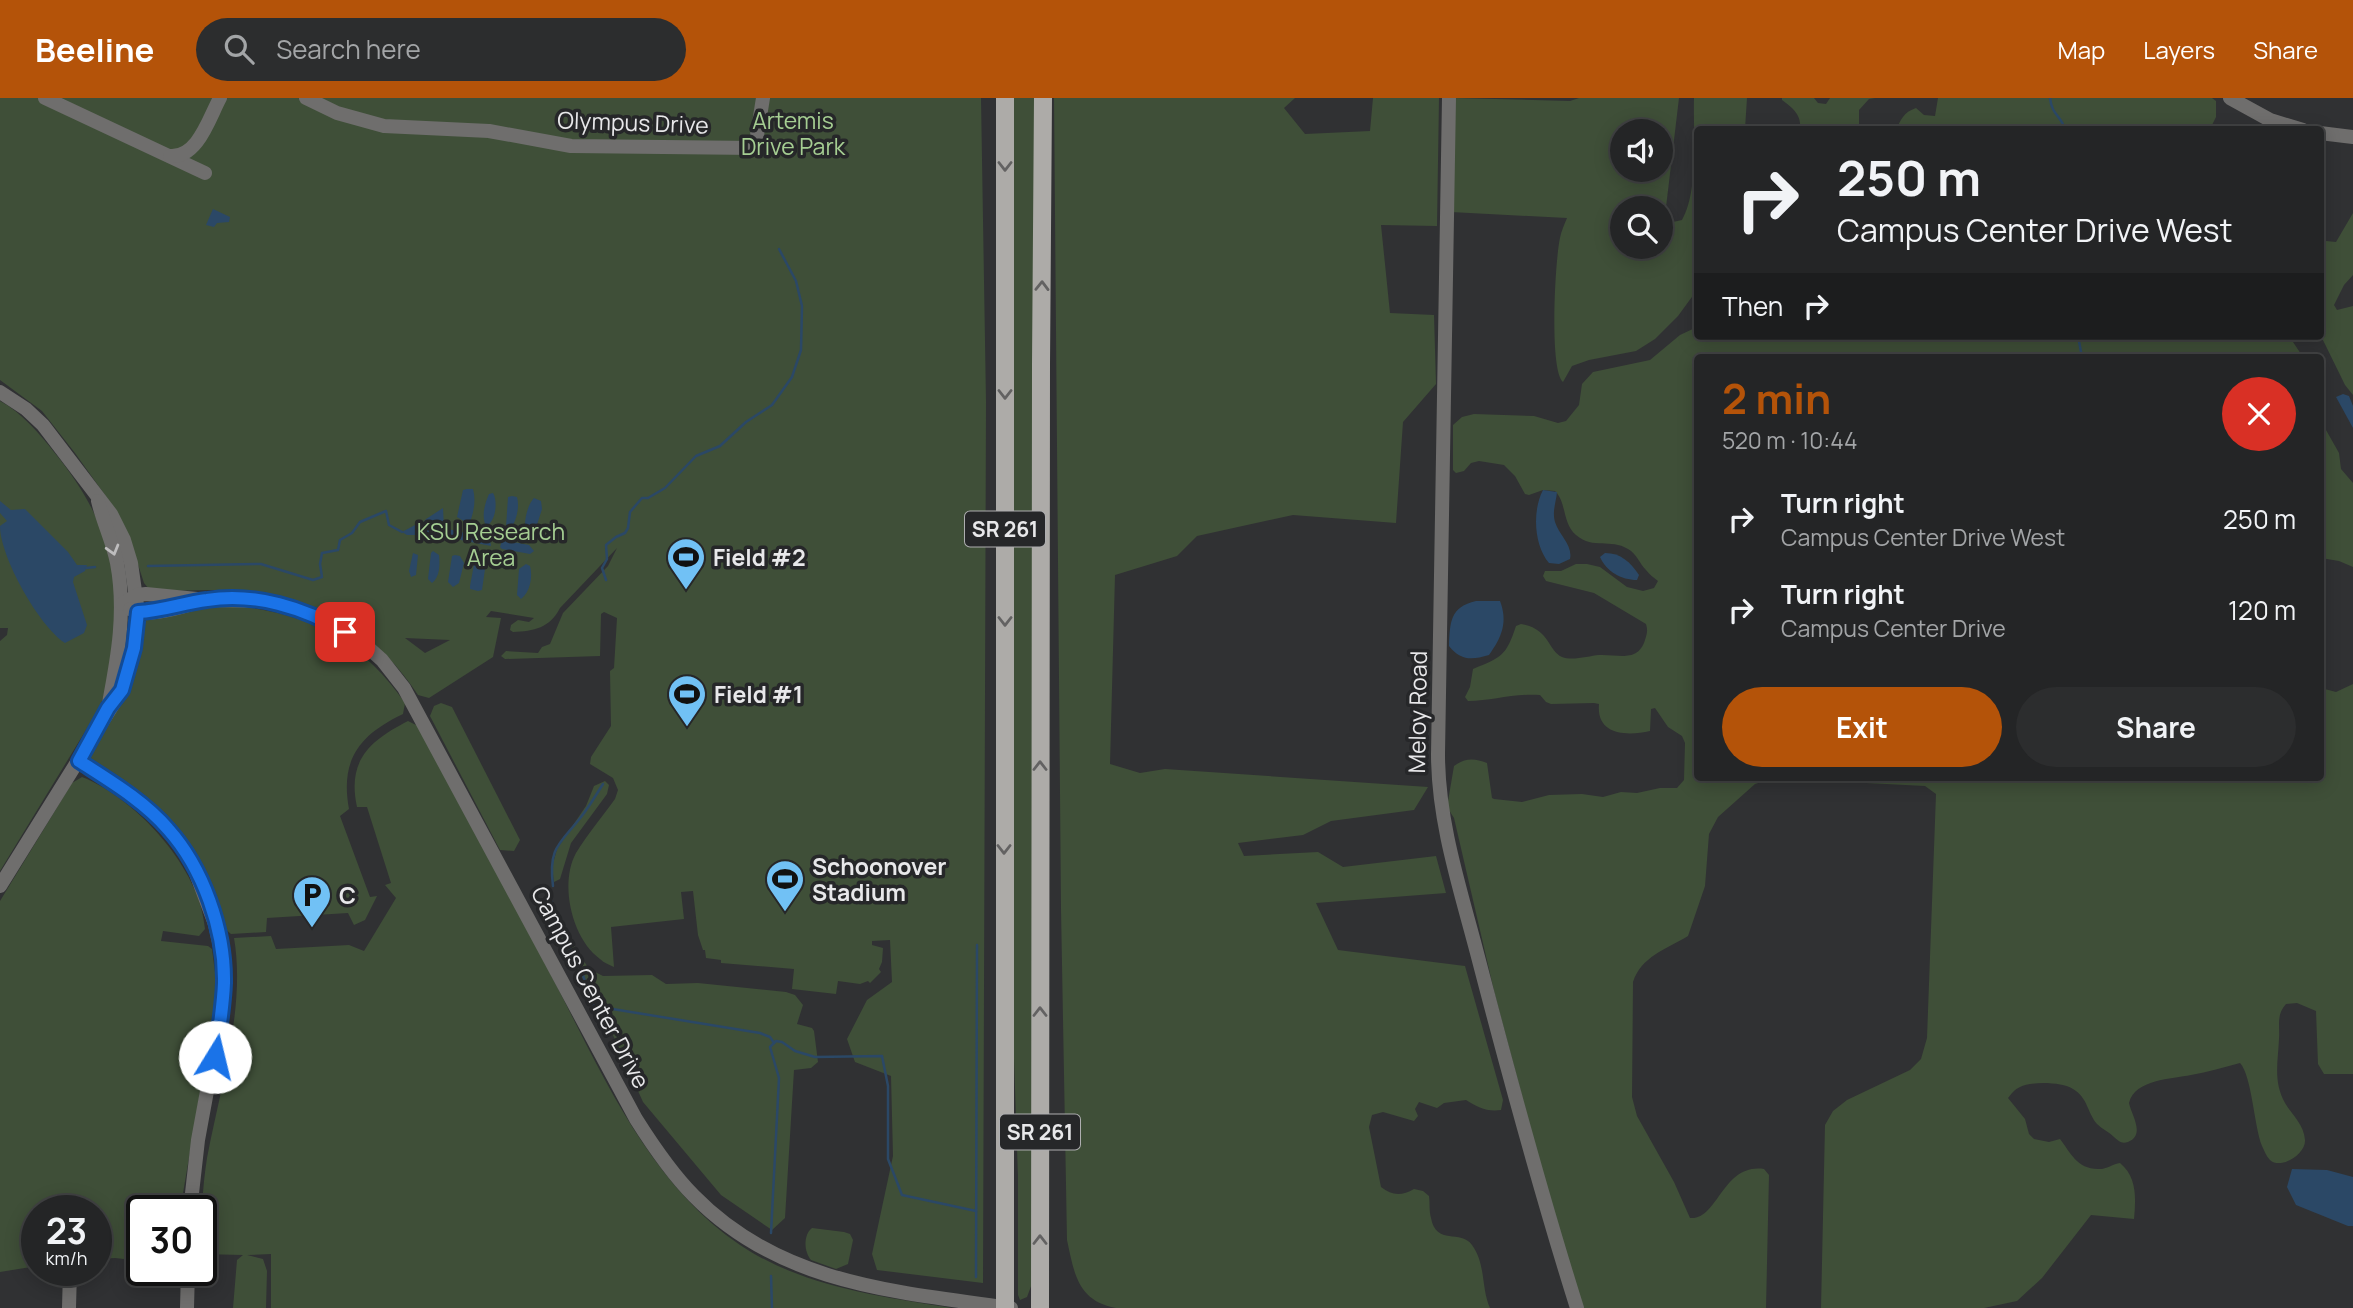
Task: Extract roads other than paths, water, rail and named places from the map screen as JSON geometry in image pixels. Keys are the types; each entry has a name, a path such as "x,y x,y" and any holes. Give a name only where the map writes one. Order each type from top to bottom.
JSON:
{"main road":[{"name":"SR 261","path":"1005,98 1007,1308"},
{"name":"SR 261","path":"1040,1308 1043,98"}],"street":[{"path":"45,98 205,173"},
{"path":"169,156 183,155 194,145 220,98"},
{"name":"Olympus Drive","path":"306,98 337,113 384,126 489,131 570,146 755,148 762,98"},
{"name":"Meloy Road","path":"1449,98 1438,754 1440,799 1449,845 1513,1089 1577,1308"},
{"path":"2230,98 2270,120 2290,126"},
{"path":"2324,133 2353,137"},
{"path":"0,393 26,409 43,425 111,514 124,540 137,595 138,612 130,668 122,690 108,708 79,761 0,886"},
{"path":"97,497 103,523 113,547 122,604 117,662 108,708"},
{"path":"122,604 137,595"},
{"name":"Campus Center Drive","path":"137,595 264,601 299,610 328,622 363,643 389,670 418,710 636,1119 679,1181 713,1215 760,1248 822,1275 882,1289 1007,1308"},
{"name":"Campus Center Drive","path":"138,612 208,600"},
{"path":"122,604 138,612"},
{"path":"79,761 132,796 168,828 194,867 215,924 222,956 223,1004 198,1140 192,1195"},
{"path":"69,1308 70,1286"},
{"path":"187,1308 188,1286"}],"water":[{"path":"213,209 230,217 229,222 217,223 214,227 206,225"},
{"path":"2343,394 2349,396 2353,406 2353,428 2336,397"},
{"path":"473,489 474,501 470,522 467,523 457,517 463,490"},
{"path":"1543,490 1557,492 1555,522 1570,554 1570,559 1559,564 1549,563 1538,538 1537,508"},
{"path":"493,493 495,511 486,526 485,505 489,494"},
{"path":"508,497 517,497 518,510 509,531 506,527"},
{"path":"534,498 541,501 542,509 535,531 527,535 526,516"},
{"path":"0,501 11,510 25,509 68,552 77,565 87,565 85,571 74,577 73,582 87,625 84,633 65,643 33,607 6,555 0,526 7,521 0,513"},
{"path":"443,508 444,528 486,538 490,540 491,546 436,535 407,535 402,532 417,524 420,527 426,519"},
{"path":"502,540 529,545 534,551 530,554 502,549"},
{"path":"433,551 439,555 439,566 437,577 432,583 428,579"},
{"path":"413,553 418,555 416,575 411,577 409,571"},
{"path":"1605,553 1629,562 1639,575 1637,580 1625,578 1610,570 1600,557"},
{"path":"452,556 460,556 464,563 459,583 453,587 448,582"},
{"path":"484,558 486,562 482,590 478,591 470,589 470,586 475,559"},
{"path":"526,564 530,566 531,579 527,592 521,599 517,595 519,569"},
{"path":"1476,601 1500,601 1503,623 1500,636 1489,655 1477,658 1462,657 1449,646 1453,617 1461,607"},
{"path":"2292,1169 2327,1170 2353,1177 2353,1226 2296,1205 2287,1187"}],"waterway":[{"path":"2050,98 2064,126"},
{"path":"606,580 602,568 607,559 606,545 625,533 630,512 642,498 648,498 665,488 696,456 720,446 746,422 772,405 792,377 801,350 802,306 796,281 779,249"},
{"path":"2079,340 2081,354"},
{"path":"148,566 261,564 313,580 322,577 322,553 338,550 340,540 352,533 360,522 386,511 389,525 402,532"},
{"path":"86,568 95,567"},
{"path":"553,886 552,863 557,847 603,784"},
{"path":"552,902 550,911 580,967 594,1006 760,1033 770,1037 774,1043"},
{"path":"976,1277 977,945"},
{"path":"771,1233 779,1078 770,1047 776,1041 815,1057 882,1056 888,1086 888,1159 902,1195 976,1211"},
{"path":"771,1276 772,1308"}],"place":[{"name":"Field #2","path":"686,591"},
{"name":"Field #1","path":"687,728"},
{"name":"Schoonover Stadium","path":"785,913"},
{"name":"C","path":"312,929"}],"park label":[{"name":"Artemis Drive Park","path":"793,133"},
{"name":"KSU Research Area","path":"491,544"}]}
